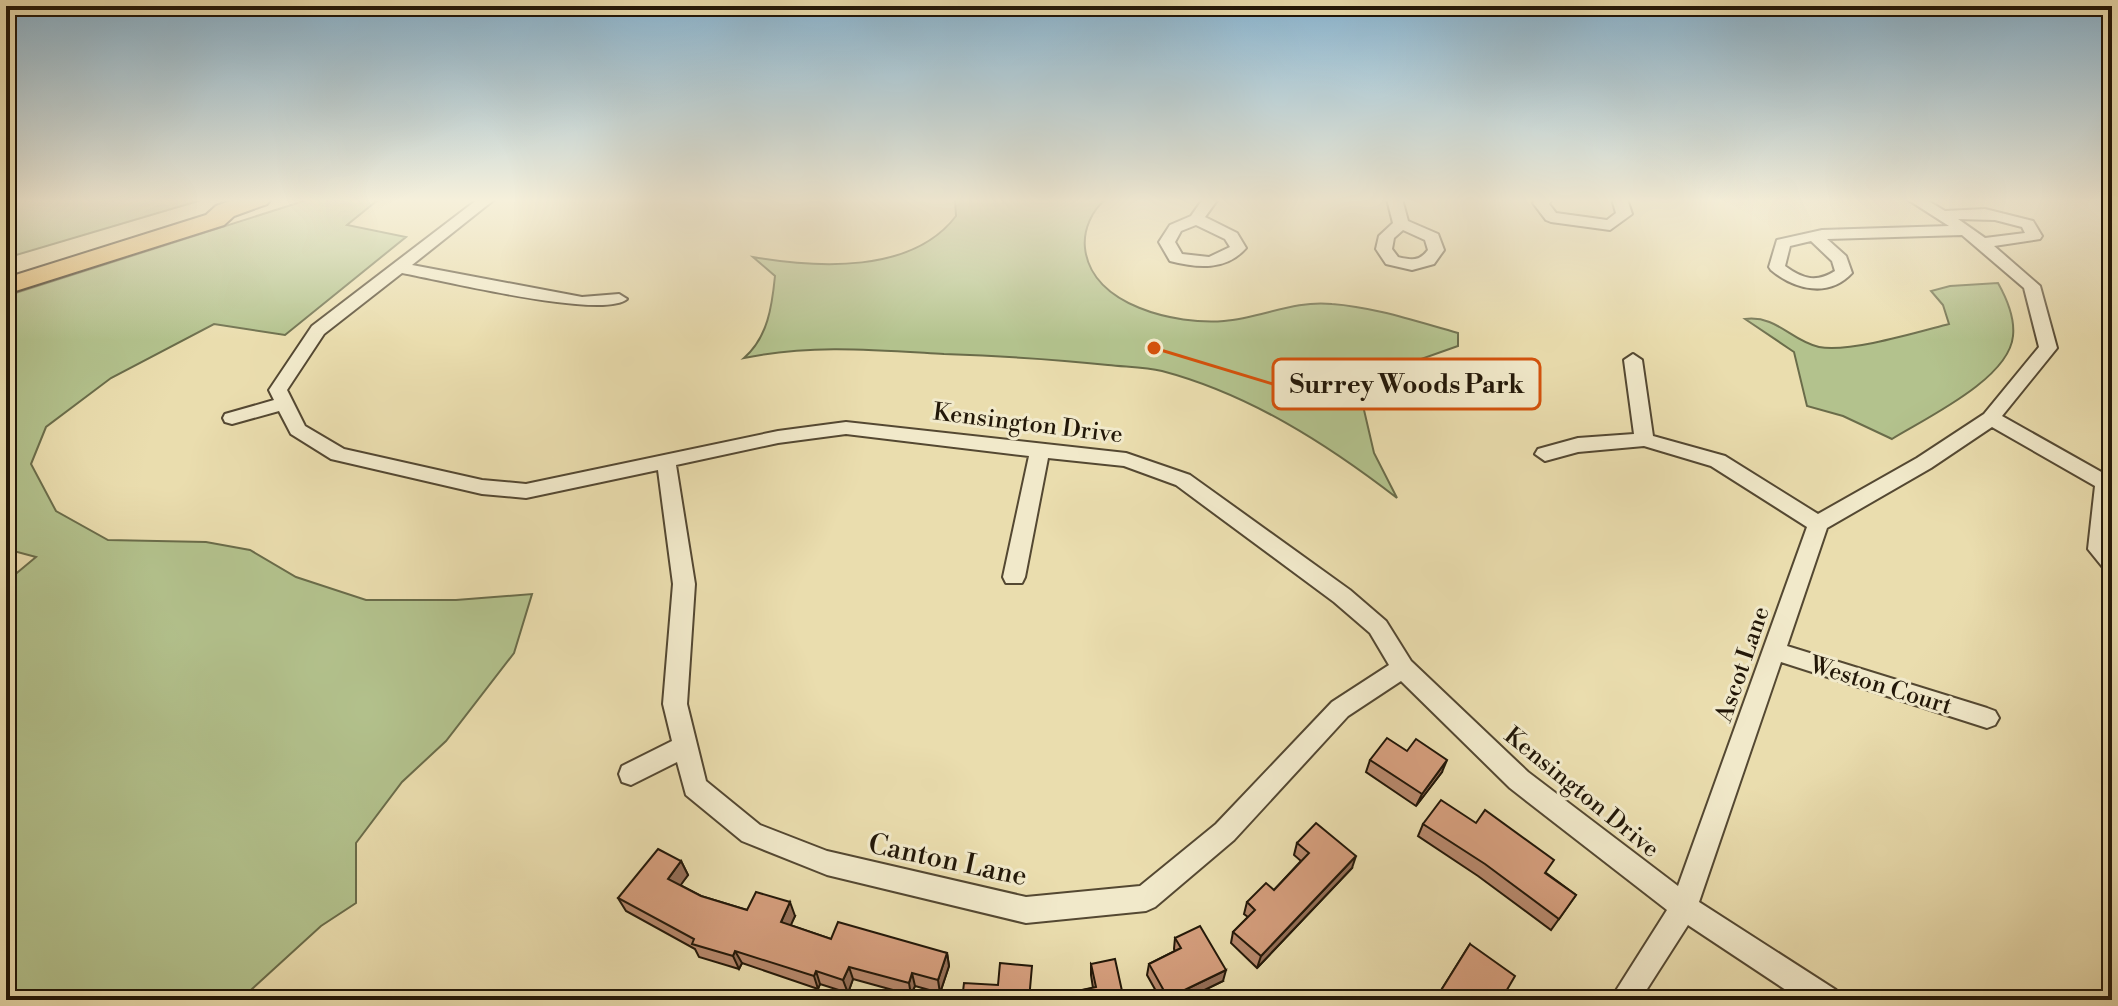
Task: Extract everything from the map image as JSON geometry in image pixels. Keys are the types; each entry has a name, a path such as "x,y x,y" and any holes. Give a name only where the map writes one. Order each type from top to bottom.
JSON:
{"main road":[{"path":"6,272 89,246"},
{"path":"6,286 133,246"}],"street":[{"path":"232,418 284,403 278,390 318,330 425,246"},
{"path":"1545,454 1578,445 1644,440 1718,461 1818,524 1924,463 1991,418 2048,348 2032,286 1985,246"},
{"path":"397,267 582,302 619,299"},
{"path":"1633,360 1644,440"},
{"name":"Kensington Drive","path":"284,403 298,430 338,454 482,487 526,491 778,437 846,428 1126,460 1183,480 1342,596 1378,627 1403,668 1519,780 1684,907 1826,1000"},
{"path":"1991,418 2109,485 2099,521 2098,549 2112,564"},
{"path":"1014,577 1040,451"},
{"name":"Canton Lane","path":"666,460 684,584 675,704 695,787 751,833 827,863 1026,910 1146,898 1225,832 1340,709 1403,668"},
{"name":"Ascot Lane","path":"1624,1000 1684,907 1818,524"},
{"name":"Weston Court","path":"1775,651 1987,718"},
{"path":"631,774 685,746"}],"green space":[{"path":"6,246 47,246 6,258"},
{"path":"163,246 395,246 285,335 214,324 111,378 46,427 31,464 56,511 108,540 206,542 250,550 296,577 366,600 456,600 532,594 514,653 446,741 402,782 356,843 356,903 321,926 240,1000 6,1000 6,582 36,557 6,549 6,296"},
{"path":"1085,246 1091,268 1103,284 1119,298 1161,315 1224,321 1291,307 1332,304 1380,312 1458,333 1458,346 1373,376 1364,410 1374,453 1397,498 1286,423 1226,393 1162,371 1047,359 869,350 794,351 744,358 764,331 775,276 753,257 834,264 889,257 915,248"},
{"path":"1998,283 2013,322 2008,352 1982,382 1964,396 1892,439 1843,416 1807,406 1794,352 1745,319 1766,321 1819,347 1848,347 1949,324 1943,305 1931,291 1950,286"}],"building":[{"path":"1387,738 1407,751 1416,739 1447,760 1422,794 1370,760"},
{"path":"1441,800 1476,823 1485,810 1554,860 1545,873 1576,895 1559,919 1485,864 1423,824"},
{"path":"1316,823 1356,856 1261,956 1233,932 1255,910 1247,902 1266,883 1274,890 1309,853 1297,843"},
{"path":"658,849 681,861 668,879 701,896 747,910 756,892 790,902 781,922 831,939 838,922 947,953 938,980 912,973 909,983 849,967 843,980 816,971 814,976 735,951 733,956 692,944 694,939 618,898"},
{"path":"1200,926 1226,970 1168,998 1149,964 1181,948 1175,938"},
{"path":"1470,944 1515,976 1501,1000 1490,993 1486,1000 1435,1000"},
{"path":"1115,959 1124,1000 1059,1000 1058,995 1096,987 1091,964"},
{"path":"1000,963 1032,966 1029,1000 962,1000 964,983 998,985"},
{"path":"394,997 393,1000 335,1000"}],"place":[{"name":"Surrey Woods Park","path":"1154,348"}]}
